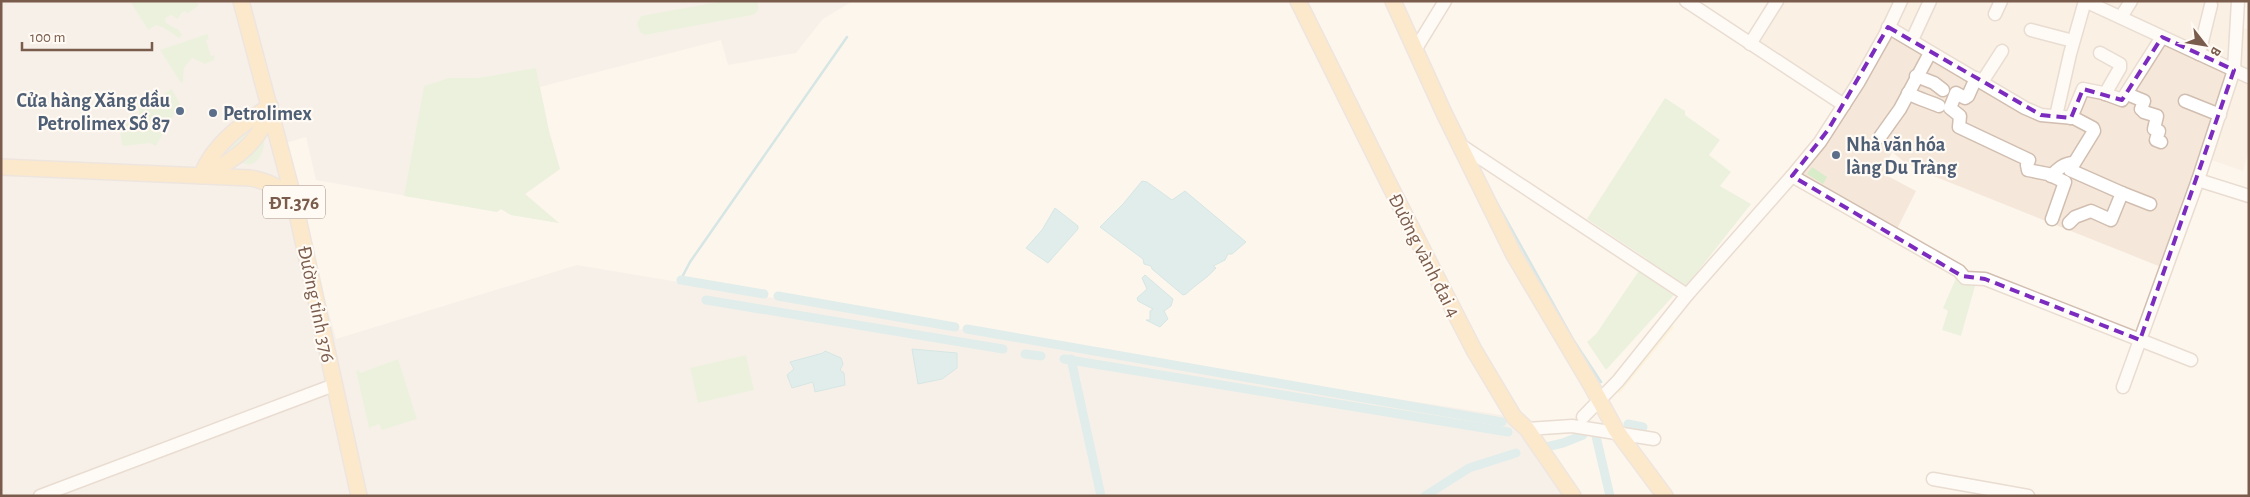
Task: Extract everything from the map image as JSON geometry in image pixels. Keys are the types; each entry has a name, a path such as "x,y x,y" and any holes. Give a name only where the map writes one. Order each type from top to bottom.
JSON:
{"main road":[{"name":"Đường tỉnh 376","path":"241,1 294,200 359,496"},
{"name":"Đường vành đai 4","path":"1298,1 1474,350 1514,417 1527,429 1573,496"},
{"path":"1393,1 1459,144 1514,255 1618,432 1665,496"},
{"path":"201,176 231,162 247,148 263,125 270,106"},
{"path":"201,176 208,160 217,147 247,121 270,106"},
{"name":"ĐT.376","path":"1,167 259,179 286,192 294,200"}],"street":[{"path":"1415,50 1446,1"},
{"path":"1686,1 1845,110"},
{"path":"1750,44 1777,1"},
{"path":"1583,422 1599,400 1618,381 1687,295 1792,176 1845,110 1901,1"},
{"path":"1912,40 1930,1"},
{"path":"1995,14 2001,1"},
{"path":"2056,116 2074,41 2086,1 2249,77"},
{"path":"2121,17 2131,1"},
{"path":"2123,387 2198,180 2234,70 2238,1"},
{"path":"2199,54 2211,5"},
{"path":"1888,27 2026,108 2041,115 2071,118 2093,128 2094,131 2070,170 2150,204"},
{"path":"2031,30 2074,41"},
{"path":"2071,118 2083,89 2122,100 2162,37"},
{"path":"2002,51 1968,96 1965,98 1956,93 1950,108 1960,116 1960,127 1968,129 2029,160 2028,170 2065,182 2052,219"},
{"path":"1880,137 1900,109 1930,52"},
{"path":"2100,53 2120,64 2120,68 2110,82 2105,94"},
{"path":"1916,76 1943,90"},
{"path":"1908,93 1918,100 1924,99 1939,106"},
{"path":"2126,94 2144,101 2141,109 2144,112 2157,116 2154,129 2159,131 2156,140 2161,142"},
{"path":"2185,101 2220,115"},
{"path":"1459,144 1687,295"},
{"path":"2051,176 2060,167 2068,163 2074,164"},
{"path":"1792,176 1903,238 1962,273 1963,277 1985,279 2191,360"},
{"path":"2198,180 2249,196"},
{"path":"2069,223 2075,217 2091,211 2111,220 2122,193"},
{"path":"40,496 334,385"},
{"path":"1527,429 1566,426 1583,422 1600,429 1654,439"},
{"path":"1934,479 2028,496"}],"highlighted area":[{"path":"1888,27 2041,115 2071,118 2083,89 2122,100 2162,37 2234,70 2140,340 1985,279 1962,276 1792,176 1828,130"}],"shaded area":[{"path":"1,1 853,1 823,19 796,53 728,65 721,40 540,87 549,131 560,169 525,194 559,223 511,215 501,209 497,212 316,180 306,137 286,143 292,176 336,339 577,265 1132,358 1514,417 1573,496 1,496"},
{"path":"1777,1 2238,1 2237,25 2249,30 2249,149 2243,171 2206,158 2166,269 1926,173 1903,161 1892,152 1882,173 1916,191 1896,231 1792,176 1844,105 1750,44"}],"green space":[{"path":"130,1 195,1 199,5 187,14 186,11 181,13 178,19 171,15 165,18 166,23 179,30 182,35 179,38 156,25 148,30"},
{"path":"723,1 757,1 759,8 752,15 645,35 640,32 637,23 641,16"},
{"path":"207,34 209,39 206,40 211,56 215,55 214,60 205,64 192,58 184,68 183,82 181,83 160,50"},
{"path":"536,68 549,131 560,169 525,194 559,223 511,215 501,209 497,212 404,196 424,86 449,78 478,78"},
{"path":"172,89 180,104 156,146 150,143 123,146 121,130 123,127 139,115 139,109"},
{"path":"1665,98 1685,111 1685,115 1720,140 1709,155 1731,172 1720,186 1751,204 1687,285 1674,295 1606,370 1587,342 1596,334 1647,259 1587,219"},
{"path":"242,133 249,135 245,141 229,154 228,147"},
{"path":"263,136 264,147 260,158 251,164 241,162 255,149"},
{"path":"1812,167 1827,177 1823,184 1807,174"},
{"path":"1959,271 1977,279 1961,336 1942,330 1948,311 1943,308"},
{"path":"746,355 754,390 698,403 690,368"},
{"path":"398,359 417,419 382,430 379,424 369,428 356,371 359,370 360,373"}],"sand":[{"path":"1671,323 1674,327 1619,394 1616,389"}],"water":[{"path":"1142,181 1147,182 1172,200 1185,191 1246,242 1232,254 1228,254 1225,260 1213,266 1216,268 1213,272 1186,294 1183,295 1152,269 1151,266 1144,264 1143,259 1100,227"},
{"path":"1055,208 1078,226 1078,229 1048,263 1026,248 1042,230"},
{"path":"1145,275 1173,299 1171,306 1164,311 1168,319 1160,327 1146,320 1150,320 1150,311 1153,309 1138,301 1137,298 1147,289 1142,278"},
{"path":"912,349 957,353 957,368 942,379 918,384"},
{"path":"825,351 841,358 843,364 840,370 844,373 845,385 815,392 813,382 792,388 787,375 794,369 790,362"}],"waterway":[{"path":"679,283 690,262 847,37"},
{"path":"1492,194 1574,341 1601,382"},
{"path":"681,280 764,294"},
{"path":"778,296 955,327"},
{"path":"706,300 1003,349"},
{"path":"967,329 1502,422"},
{"path":"1025,354 1041,356"},
{"path":"1064,359 1508,432"},
{"path":"1071,359 1101,496"},
{"path":"1628,424 1643,427"},
{"path":"1595,432 1610,496"},
{"path":"1546,447 1583,435"},
{"path":"1425,496 1469,468 1516,453"}],"place":[{"name":"Cửa hàng Xăng dầu Petrolimex Số 87","path":"180,111"},
{"name":"Petrolimex","path":"213,113"},
{"name":"Nhà văn hóa làng Du Tràng","path":"1836,155"}]}
